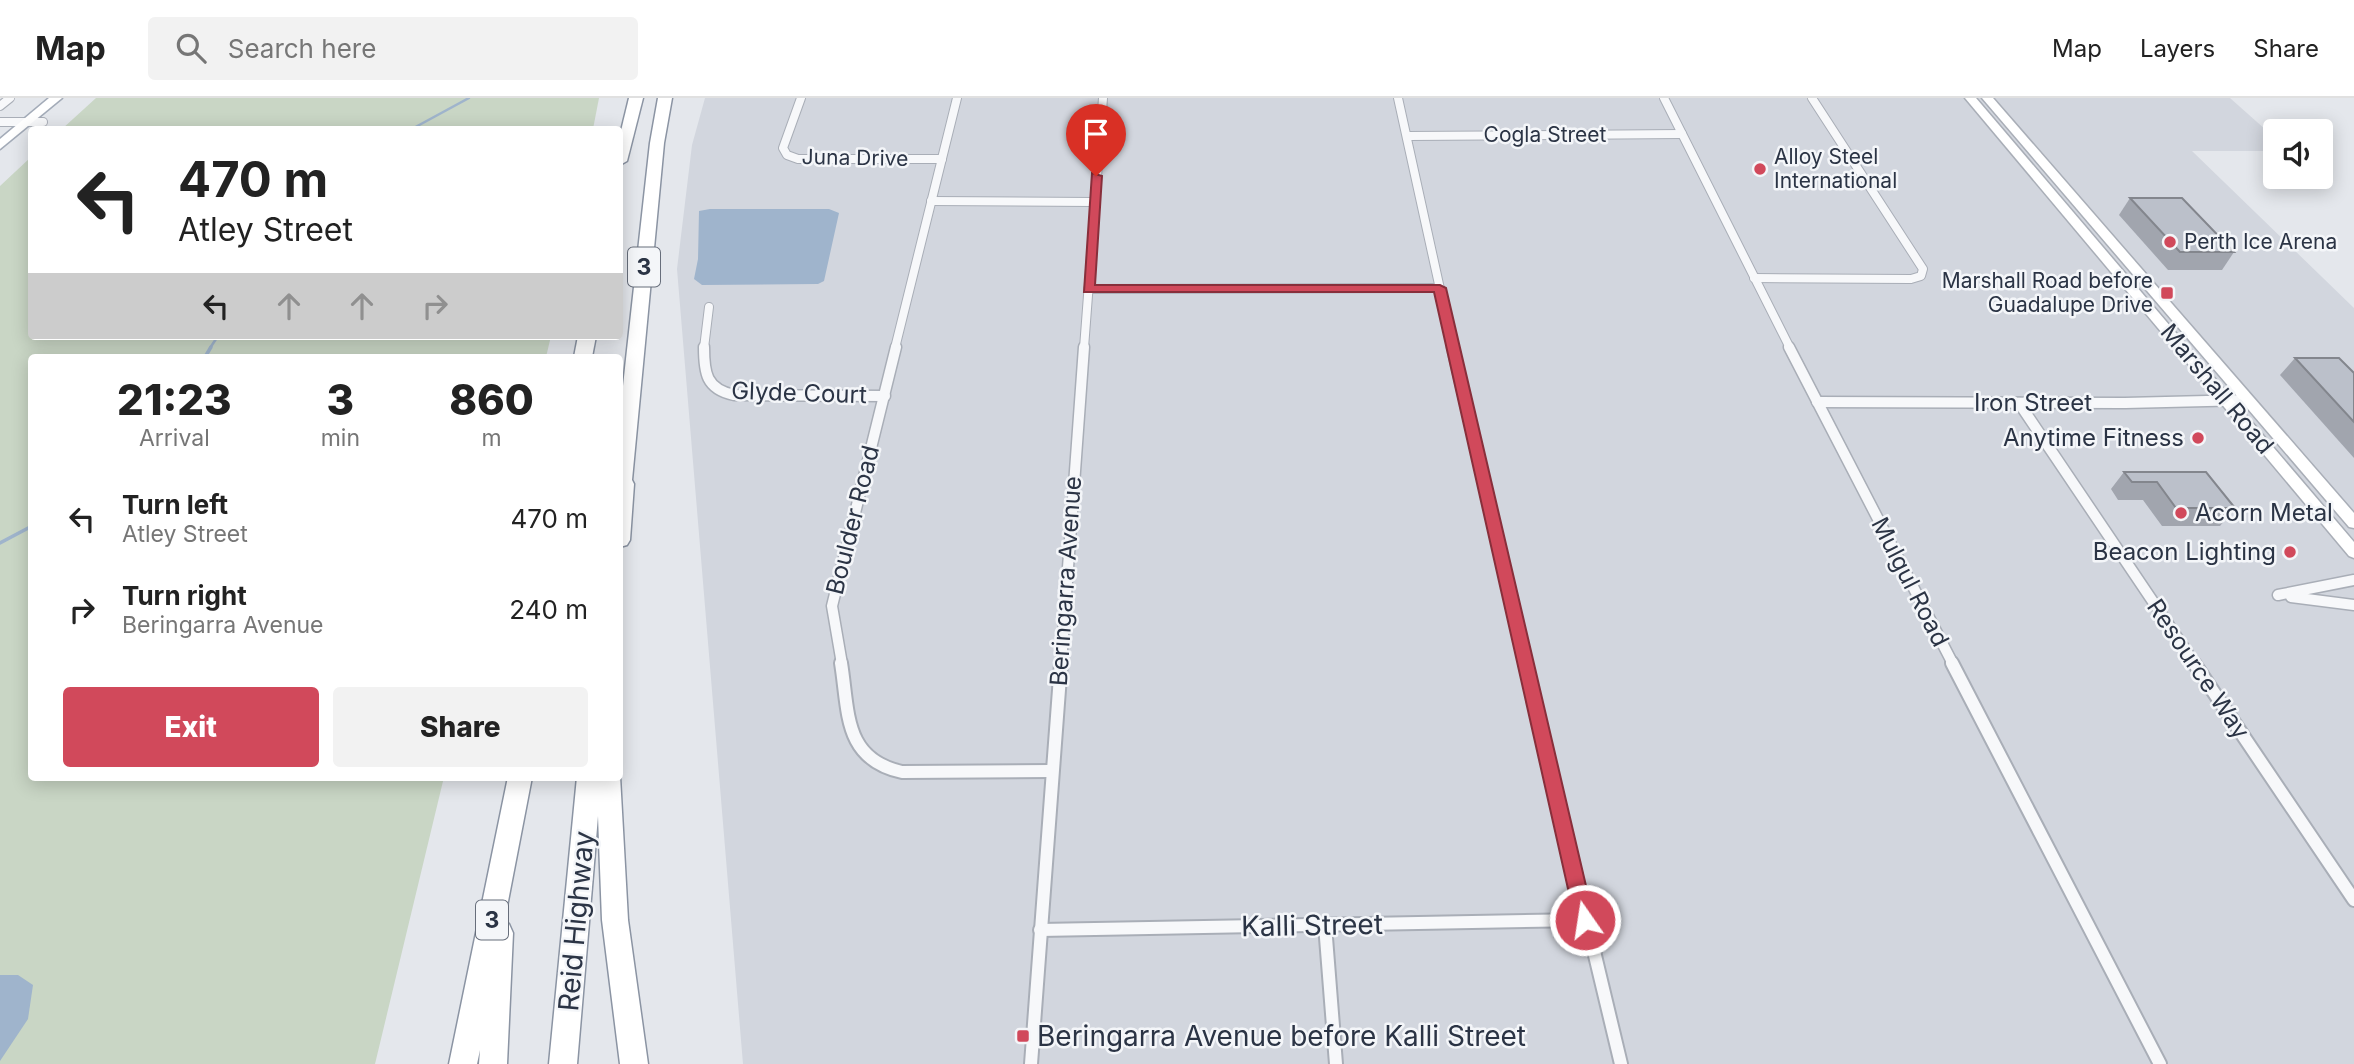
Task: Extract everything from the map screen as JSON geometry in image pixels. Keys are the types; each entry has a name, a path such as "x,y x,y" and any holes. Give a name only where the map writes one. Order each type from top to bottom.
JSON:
{"highway":[{"path":"622,126 626,98"},
{"path":"623,148 636,98"},
{"name":"3","path":"623,470 654,173 666,98"},
{"path":"654,173 676,98"},
{"path":"623,499 629,416"},
{"name":"3","path":"463,1064 520,781"},
{"name":"3","path":"493,1064 500,926 520,781"},
{"name":"Reid Highway","path":"563,1064 589,781"},
{"path":"608,781 615,920 634,1064"}],"main road":[{"path":"35,126 57,98"},
{"path":"35,126 72,98"},
{"name":"Marshall Road","path":"1970,98 2354,552"},
{"name":"Marshall Road","path":"1987,98 2354,523"},
{"path":"0,145 28,130"},
{"path":"0,159 28,133"}],"street":[{"path":"0,106 10,98"},
{"name":"Juna Drive","path":"801,98 783,148 787,155 798,159 942,159"},
{"name":"Boulder Road","path":"957,98 832,606 854,740 865,758 880,768 902,772 1051,771"},
{"name":"Beringarra Avenue","path":"1031,1064 1103,98"},
{"path":"1398,98 1585,920 1621,1064"},
{"name":"Mulgul Road","path":"1664,98 1817,402 2160,1064"},
{"path":"1754,278 1911,279 1921,276 1923,269 1812,98"},
{"path":"0,122 28,126"},
{"name":"Cogla Street","path":"1408,136 1682,134"},
{"path":"931,201 1094,202"},
{"path":"1088,289 1440,288"},
{"name":"Glyde Court","path":"709,307 704,337 707,380 717,391 734,395 885,396"},
{"name":"Iron Street","path":"1817,402 2248,400"},
{"name":"Resource Way","path":"2020,403 2354,900"},
{"path":"2354,580 2278,595 2354,605"},
{"name":"Kalli Street","path":"1040,929 1585,920"},
{"path":"1325,925 1336,1064"}],"shaded area":[{"path":"705,98 2230,98 2263,127 2263,151 2192,151 2354,308 2354,1064 743,1064 677,269 692,145"}],"green space":[{"path":"96,98 599,98 594,126 65,126"},
{"path":"28,160 28,340 550,340 547,354 28,354 28,781 443,781 375,1064 0,1064 0,186"}],"water":[{"path":"829,209 839,213 824,281 818,284 702,285 694,279 698,259 699,211"},
{"path":"0,975 18,975 33,985 28,1019 0,1061"}],"building":[{"path":"2130,198 2182,198 2234,252 2180,252"},
{"path":"2295,358 2339,358 2354,373 2354,422"},
{"path":"2124,472 2206,472 2235,508 2176,508 2157,482 2132,482"}],"waterway":[{"path":"417,126 469,98"},
{"path":"210,348 215,340"},
{"path":"207,354 211,347"},
{"path":"0,543 28,528"}],"place":[{"name":"Alloy Steel International","path":"1760,169"},
{"name":"Perth Ice Arena","path":"2170,242"},
{"name":"Marshall Road before Guadalupe Drive","path":"2167,293"},
{"name":"Anytime Fitness","path":"2198,438"},
{"name":"Acorn Metal","path":"2181,513"},
{"name":"Beacon Lighting","path":"2290,552"},
{"name":"Beringarra Avenue before Kalli Street","path":"1023,1036"}],"route":[{"path":"1096,176 1088,289 1440,288 1585,920"}]}
